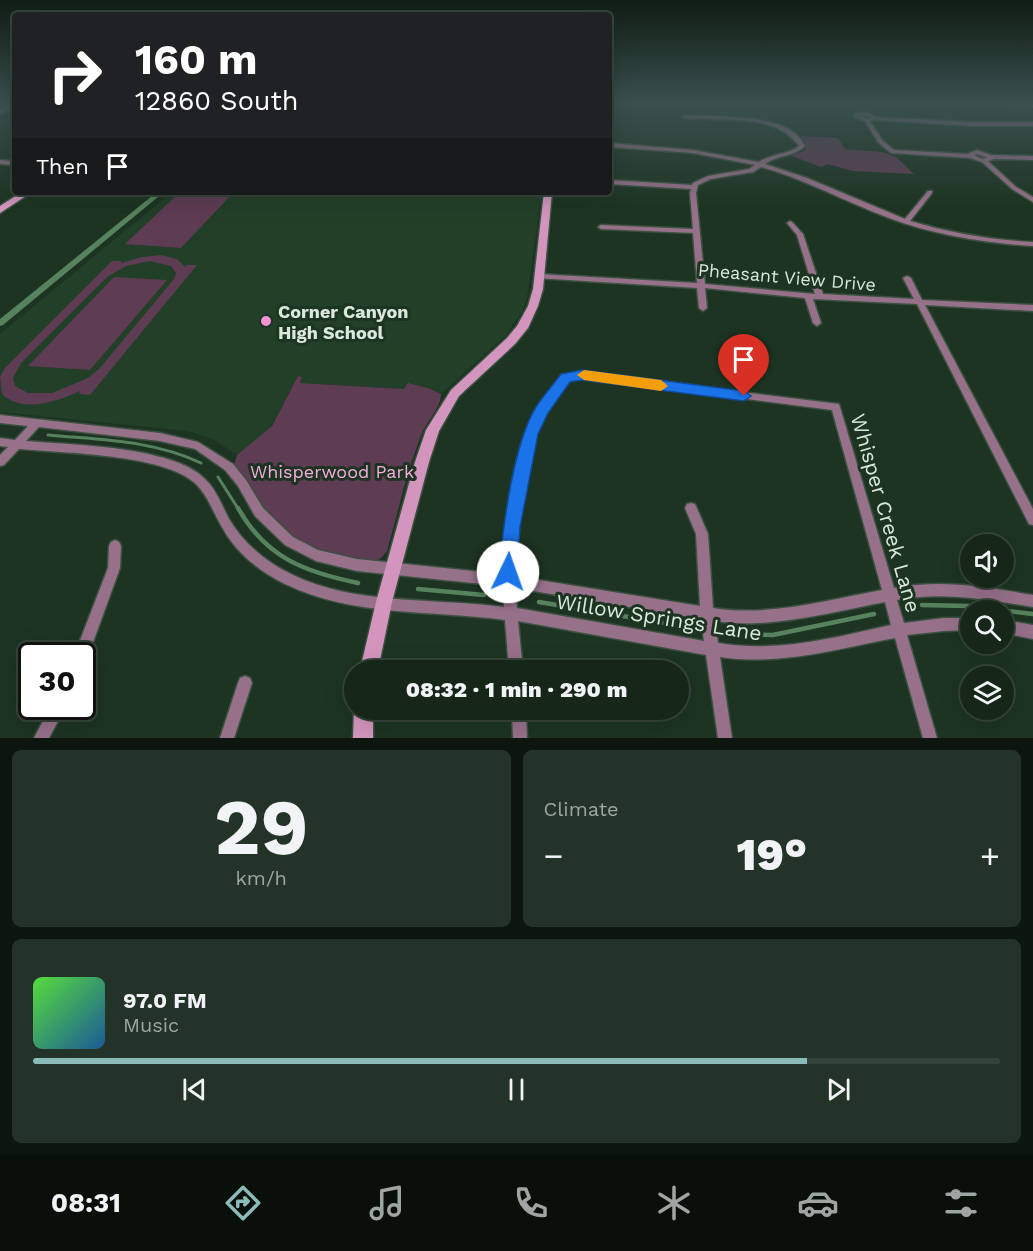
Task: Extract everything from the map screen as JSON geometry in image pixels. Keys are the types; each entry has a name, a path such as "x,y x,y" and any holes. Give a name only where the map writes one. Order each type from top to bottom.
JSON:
{"street":[{"path":"612,182 693,187 703,179 751,171 774,156 796,152 802,147 798,138"},
{"path":"878,138 893,152 987,159 1033,158"},
{"path":"612,145 682,149 759,164 801,178 906,222 963,237 1033,244"},
{"path":"987,159 1014,188 1033,200"},
{"path":"693,187 703,308"},
{"path":"906,222 930,192"},
{"path":"1,209 23,195"},
{"path":"371,660 378,624 422,462 433,430 455,393 511,341 522,328 533,306 539,276 548,195"},
{"path":"790,223 800,234 820,297"},
{"path":"601,227 696,231"},
{"name":"Pheasant View Drive","path":"539,276 700,285 820,297 1033,308"},
{"path":"907,278 1033,520"},
{"path":"808,296 817,323"},
{"name":"Whisper Creek Lane","path":"508,581 511,527 531,434 542,410 562,381 571,376 582,375 836,407 930,738"},
{"name":"Willow Springs Lane","path":"0,419 160,437 198,446 229,466 259,512 289,541 330,560 508,581 733,618 762,618 917,590 950,590 1033,601"},
{"path":"0,462 38,423"},
{"name":"Willow Springs Lane","path":"0,442 145,458 181,469 192,474 207,489 236,539 267,567 317,591 347,597 511,614 742,653 783,653 900,630 960,625"},
{"path":"691,507 702,534 707,614 725,738"},
{"path":"86,642 114,568 115,546"},
{"path":"508,581 515,660"},
{"path":"1014,629 1033,632"},
{"path":"226,738 245,683"},
{"path":"41,738 51,720"},
{"path":"363,738 364,720"},
{"path":"519,720 520,738"}],"shaded area":[{"name":"Corner Canyon High School","path":"168,195 542,195 527,298 522,312 505,336 441,394 408,383 404,389 300,383 302,377 298,376 269,430 237,455 213,439 187,431 0,412 0,334"}],"green space":[{"path":"802,138 838,138 845,149 882,152 896,157 914,174 853,171 828,164 821,167 787,154 802,152 806,149"},
{"path":"177,195 231,195 181,248 125,244"},
{"path":"161,255 177,259 185,267 197,265 90,395 79,394 80,391 51,402 30,404 10,400 2,394 0,377 5,368 112,261 121,261 121,263","holes":["150,261 171,266 176,273 174,279 99,369 88,378 52,393 28,393 15,386 13,378 21,363 107,277 126,266"]},
{"path":"114,277 167,280 90,370 28,366"},
{"name":"Whisperwood Park","path":"298,376 302,377 300,383 404,389 408,383 441,394 439,404 423,431 412,460 387,551 375,561 370,562 323,551 288,533 268,515 234,465 237,455 272,426"}],"waterway":[{"path":"0,323 157,195"},
{"path":"48,435 145,445 183,455 201,463"},
{"path":"218,477 239,510"},
{"path":"238,508 249,525 274,551 304,568 358,583"},
{"path":"418,589 484,595"},
{"path":"539,602 682,626"},
{"path":"922,605 968,606 1033,614"},
{"path":"740,634 773,635 874,614"}],"slow traffic":[{"path":"584,375 661,386"}],"place":[{"name":"Corner Canyon High School","path":"266,321"}],"route":[{"path":"508,572 511,527 528,443 542,410 566,378 582,375 744,396"}]}
